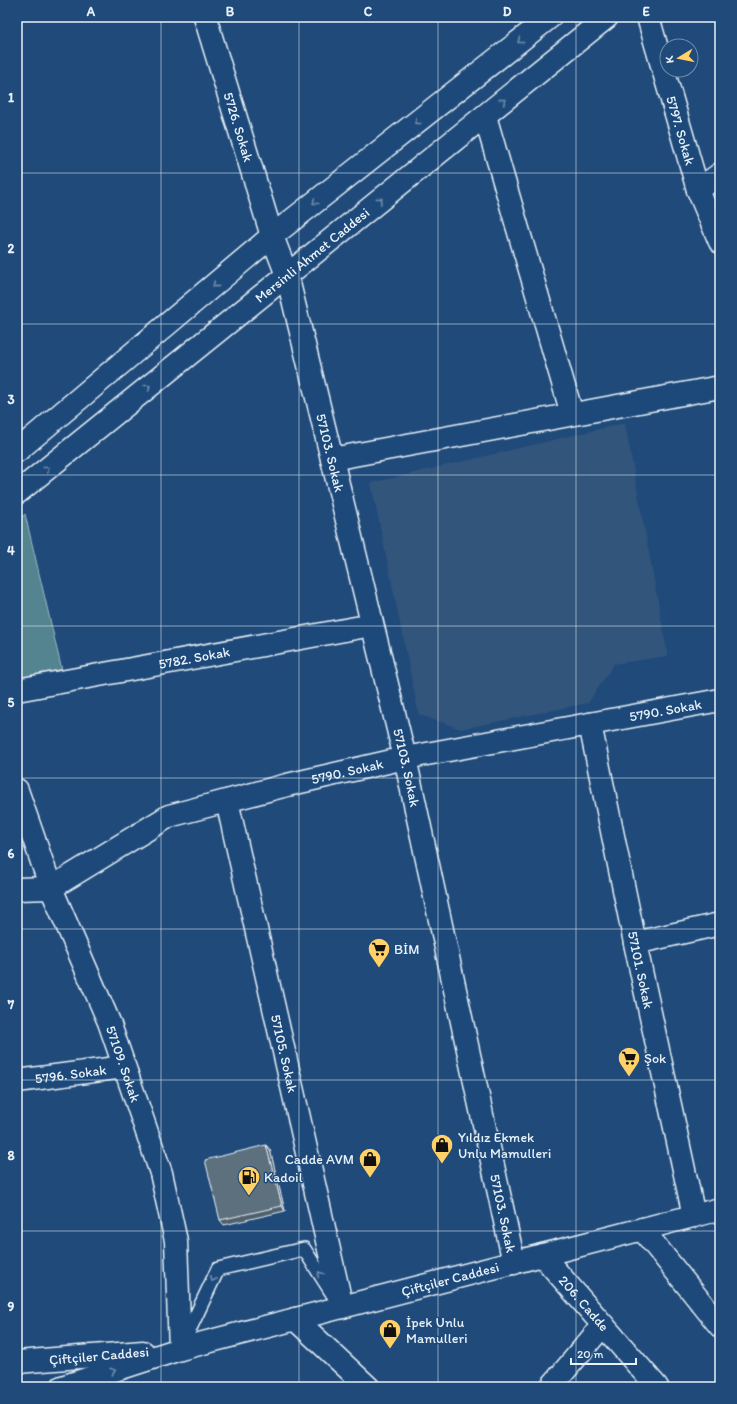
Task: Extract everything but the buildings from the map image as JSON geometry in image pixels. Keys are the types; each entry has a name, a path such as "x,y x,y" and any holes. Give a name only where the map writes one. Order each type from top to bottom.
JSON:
{"street":[{"name":"5726. Sokak","path":"205,17 272,236 287,275"},
{"path":"17,451 272,236 550,17"},
{"name":"Mersinli Ahmet Caddesi","path":"17,493 607,17"},
{"name":"5797. Sokak","path":"648,17 698,190 720,242"},
{"path":"485,116 572,414"},
{"path":"698,190 720,174"},
{"name":"57103. Sokak","path":"287,275 405,758 514,1262"},
{"path":"332,459 720,386"},
{"name":"5782. Sokak","path":"17,690 372,625"},
{"name":"5790. Sokak","path":"17,889 51,888 169,816 287,785 405,758 720,700"},
{"name":"57101. Sokak","path":"590,724 635,943 694,1216"},
{"name":"57109. Sokak","path":"17,790 51,888 109,1022 162,1173 176,1241 180,1349"},
{"name":"57105. Sokak","path":"227,801 342,1307"},
{"path":"635,943 720,924"},
{"name":"5796. Sokak","path":"17,1081 124,1067"},
{"name":"Çiftçiler Caddesi","path":"66,1387 180,1349 720,1209"},
{"path":"642,1229 720,1326"},
{"name":"206. Cadde","path":"542,1255 657,1387"},
{"path":"296,1319 368,1387"},
{"path":"551,1387 603,1325"},
{"name":"Çiftçiler Caddesi","path":"17,1362 180,1349"}],"lane":[{"path":"180,1349 218,1269 304,1249 342,1307"}],"shaded area":[{"path":"625,423 668,656 614,664 588,703 461,729 419,715 371,483"}],"green space":[{"path":"25,514 64,679 17,688 17,521"}],"place":[{"name":"BİM","path":"379,968"},
{"name":"Şok","path":"629,1078"},
{"name":"Yıldız Ekmek Unlu Mamulleri","path":"442,1164"},
{"name":"Cadde AVM","path":"370,1178"},
{"name":"Kadoil","path":"249,1196"},
{"name":"İpek Unlu Mamulleri","path":"390,1350"}]}
